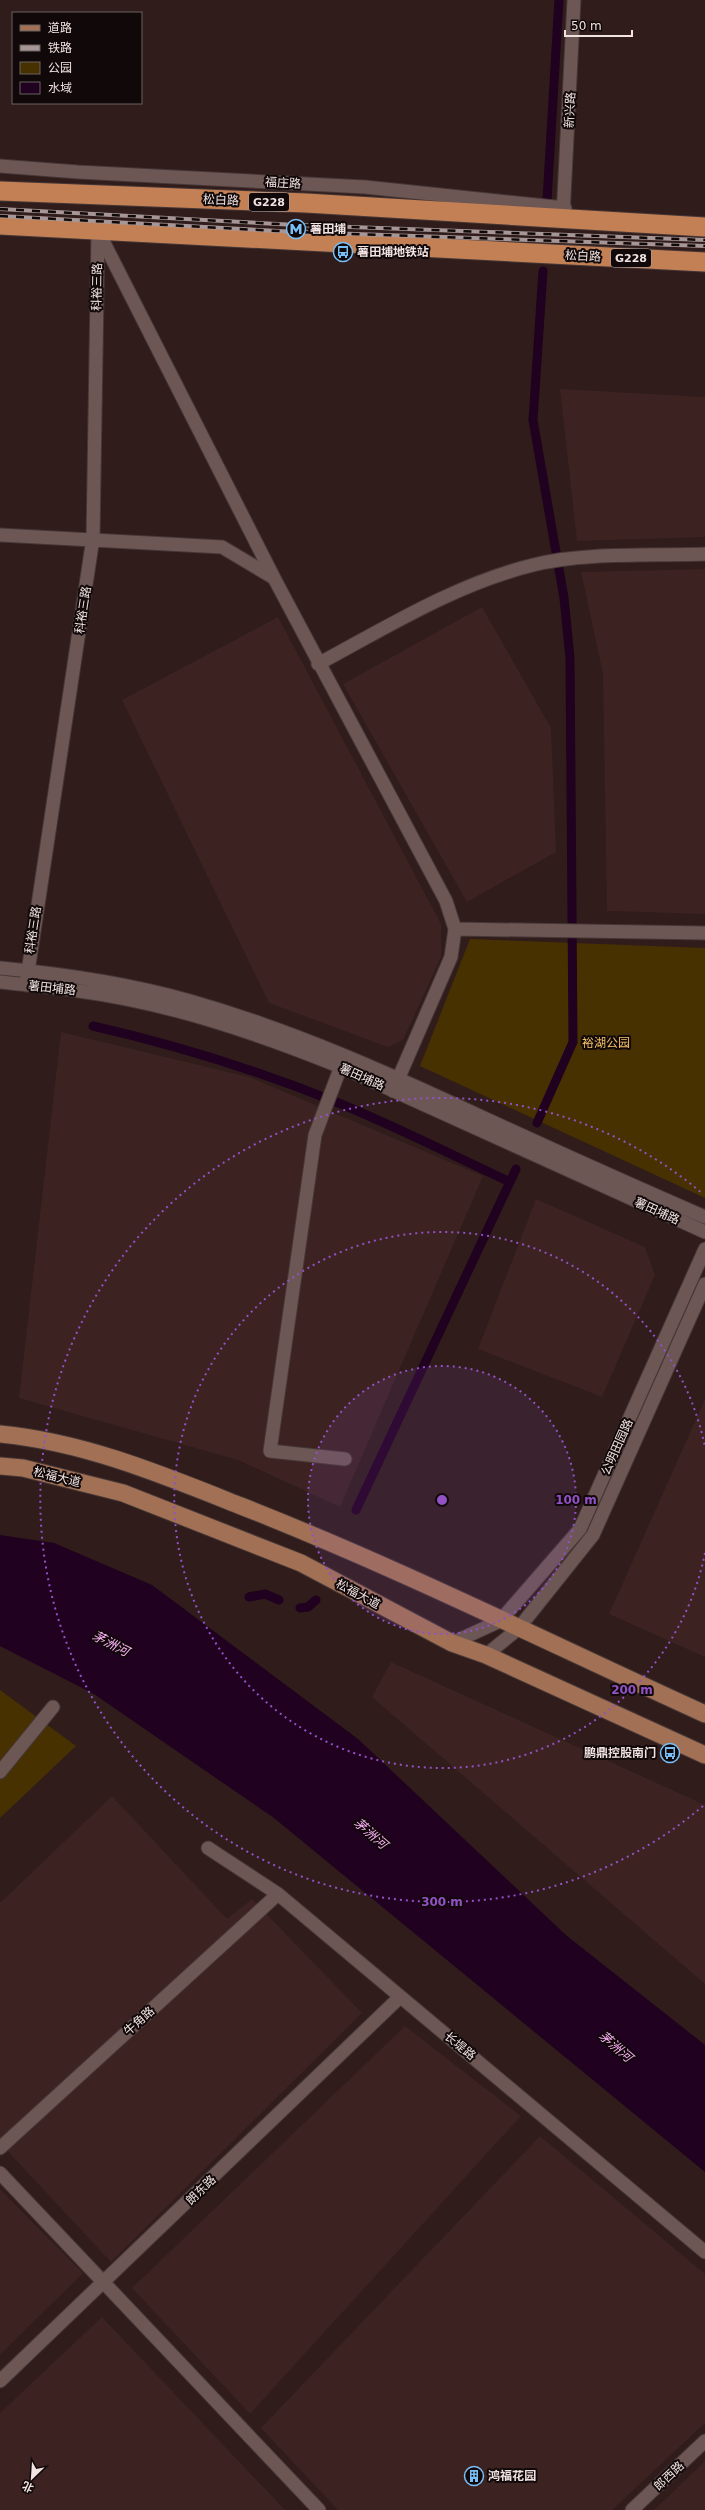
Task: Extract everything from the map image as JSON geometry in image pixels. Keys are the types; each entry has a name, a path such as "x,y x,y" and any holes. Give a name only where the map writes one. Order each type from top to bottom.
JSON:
{"highway":[{"name":"松白路","path":"0,191 306,203 537,218 562,216"},
{"name":"G228","path":"562,216 705,227"},
{"name":"G228","path":"0,225 98,232"},
{"name":"松白路","path":"98,232 705,262"}],"main road":[{"path":"0,1434 28,1437 133,1463 313,1534 705,1714"},
{"name":"松福大道","path":"0,1466 23,1468 123,1493 301,1563 452,1643 486,1655 705,1755"}],"street":[{"name":"新兴路","path":"562,216 574,0"},
{"name":"福庄路","path":"0,166 85,173 365,186 562,216"},
{"name":"科裕三路","path":"26,985 93,540 98,232"},
{"path":"98,232 318,664 446,901 455,930 450,957 393,1091"},
{"path":"0,535 222,547 274,578"},
{"path":"318,664 454,593 498,575 534,564 573,558 705,554"},
{"path":"455,930 705,932"},
{"name":"薯田埔路","path":"0,968 81,977 189,1001 287,1032 346,1055 705,1217"},
{"name":"薯田埔路","path":"0,982 79,991 186,1014 282,1044 341,1067 705,1232"},
{"path":"345,1459 270,1451 314,1135 346,1055"},
{"name":"公明田园路","path":"452,1643 500,1621 580,1529 705,1249"},
{"name":"公明田园路","path":"486,1655 518,1629 593,1535 705,1284"},
{"path":"0,1772 53,1707"},
{"name":"长堤路","path":"208,1848 278,1894 705,2252"},
{"name":"牛角路","path":"0,2148 278,1894"},
{"name":"朗东路","path":"0,2381 105,2282 400,1997"},
{"path":"0,2173 105,2282 319,2510"},
{"name":"郎西路","path":"632,2510 705,2441"}],"shaded area":[{"path":"560,389 705,397 705,537 577,541"},
{"path":"705,569 705,914 607,911 603,674 581,572"},
{"path":"482,607 551,728 556,852 467,902 343,684"},
{"path":"278,617 441,924 441,957 403,1040 388,1047 269,1003 122,700"},
{"path":"61,1032 249,1077 483,1176 340,1507 238,1460 19,1398"},
{"path":"536,1199 645,1247 655,1275 602,1397 478,1349"},
{"path":"705,1399 705,1657 609,1614"},
{"path":"391,1662 705,1805 705,1984 372,1697"},
{"path":"112,1796 227,1919 252,1899 362,2013 111,2262 0,2143 0,1903"},
{"path":"405,2026 521,2116 250,2414 132,2288"},
{"path":"540,2136 705,2274 705,2423 612,2510 338,2510 261,2428"},
{"path":"0,2189 83,2273 0,2355"},
{"path":"102,2317 285,2510 0,2510 0,2413"},
{"path":"705,2461 705,2510 654,2510"}],"green space":[{"name":"裕湖公园","path":"470,939 705,948 705,1198 420,1066"},
{"path":"0,1690 76,1746 0,1818"}],"water":[{"name":"茅洲河","path":"0,1535 54,1543 152,1585 358,1739 567,1936 705,2045 705,2172 274,1818 94,1694 0,1646"}],"waterway":[{"path":"547,200 559,0"},
{"path":"537,1123 573,1042 570,658 564,598 533,420 543,271"},
{"path":"93,1026 155,1041 216,1059 306,1090 380,1121 510,1182"},
{"path":"356,1510 516,1169"},
{"path":"249,1597 265,1594 279,1600"},
{"path":"300,1608 308,1607 316,1600"}],"railway":[{"path":"0,209 296,225 705,240"},
{"path":"0,216 296,232 705,246"}],"place":[{"name":"薯田埔","path":"296,229"},
{"name":"薯田埔地铁站","path":"343,252"},
{"name":"鹏鼎控股南门","path":"670,1753"},
{"name":"鸿福花园","path":"474,2476"}]}
